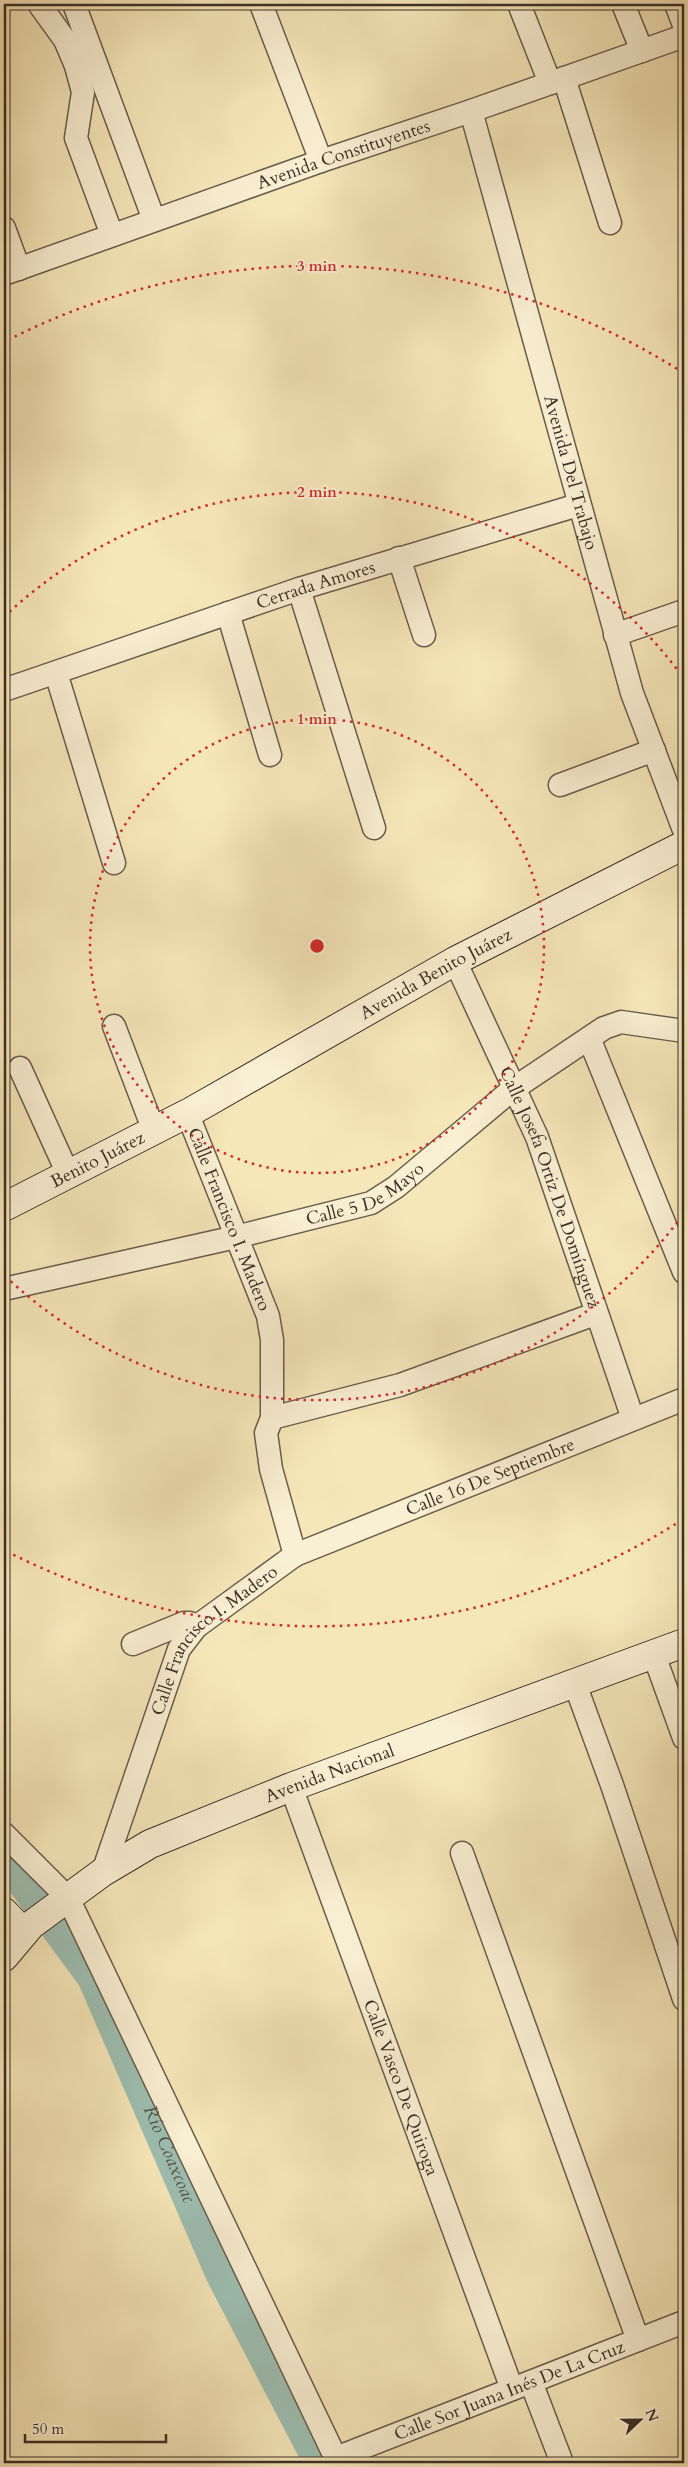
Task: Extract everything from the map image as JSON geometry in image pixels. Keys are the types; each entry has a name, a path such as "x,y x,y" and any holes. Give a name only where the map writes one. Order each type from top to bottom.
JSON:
{"street":[{"path":"39,4 65,40 76,66 83,92 76,138 112,235"},
{"path":"74,4 154,220"},
{"path":"261,4 321,161"},
{"path":"519,4 557,80 610,223"},
{"path":"623,4 642,51"},
{"path":"676,4 684,25"},
{"name":"Avenida Constituyentes","path":"11,272 321,161 471,111 684,36"},
{"name":"Avenida Del Trabajo","path":"471,111 578,505 632,693 684,830"},
{"path":"4,228 11,272"},
{"name":"Cerrada Amores","path":"4,690 56,674 299,589 578,505"},
{"path":"399,558 424,635"},
{"path":"299,589 374,828"},
{"path":"615,635 684,611"},
{"path":"228,613 270,755"},
{"path":"56,674 114,863"},
{"path":"560,785 654,750"},
{"name":"Avenida Benito Juárez","path":"192,1111 455,961 684,845"},
{"name":"Calle Josefa Ortiz De Domínguez","path":"455,961 537,1137 595,1314 633,1420"},
{"name":"Calle 5 De Mayo","path":"4,1289 236,1237 372,1203 396,1187 513,1089 604,1028 621,1022 684,1031"},
{"path":"114,1026 154,1130"},
{"path":"589,1038 684,1272"},
{"path":"20,1068 68,1174"},
{"name":"Benito Juárez","path":"4,1207 192,1111"},
{"name":"Calle Francisco I. Madero","path":"104,1872 179,1649 196,1627 296,1555 271,1469 266,1432 272,1418 272,1340 268,1316 190,1120 192,1111"},
{"path":"272,1418 400,1384 595,1314"},
{"name":"Calle 16 De Septiembre","path":"296,1555 684,1399"},
{"path":"133,1644 184,1623 190,1623 196,1627"},
{"name":"Avenida Nacional","path":"4,1957 27,1928 104,1872 150,1844 291,1787 684,1643"},
{"path":"654,1655 684,1738"},
{"path":"575,1684 612,1785 684,1999"},
{"name":"Calle Vasco De Quiroga","path":"291,1787 521,2385 562,2463"},
{"path":"4,1834 63,1902 337,2461"},
{"path":"462,1853 638,2340"},
{"path":"4,1912 27,1928"},
{"name":"Calle Sor Juana Inés De La Cruz","path":"337,2461 521,2385 684,2322"}],"waterway":[{"name":"Río Coaxcoac","path":"4,1855 94,1977 223,2275 321,2463"}]}
